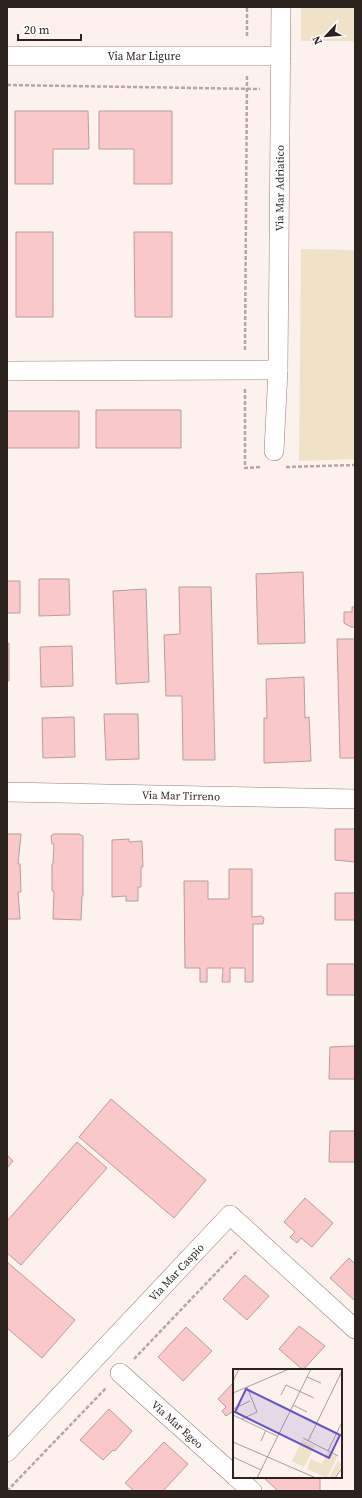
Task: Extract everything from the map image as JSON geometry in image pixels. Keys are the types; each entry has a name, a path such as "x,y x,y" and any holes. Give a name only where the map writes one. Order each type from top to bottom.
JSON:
{"street":[{"name":"Via Mar Adriatico","path":"276,462 281,7"},
{"name":"Via Mar Ligure","path":"7,56 281,56"},
{"path":"7,371 278,370"},
{"name":"Via Mar Tirreno","path":"7,792 355,800"},
{"name":"Via Mar Caspio","path":"7,1452 230,1215 355,1329"},
{"name":"Via Mar Egeo","path":"120,1373 233,1474"},
{"name":"Via Mar Egeo","path":"237,1478 252,1491"}],"path":[{"path":"247,7 245,468 276,462 355,465"},
{"path":"7,85 280,89"}],"shaded area":[{"path":"301,7 355,7 355,41 301,41"},
{"path":"301,249 355,250 355,459 299,461"}],"building":[{"path":"15,111 88,111 89,149 53,149 53,184 15,184"},
{"path":"99,111 172,111 172,184 134,184 134,149 99,149"},
{"path":"16,232 53,232 53,317 16,317"},
{"path":"134,232 172,232 172,317 135,317"},
{"path":"96,410 181,410 181,448 96,448"},
{"path":"7,411 79,411 79,448 7,448"},
{"path":"303,572 305,643 258,644 256,574"},
{"path":"39,579 69,579 70,615 39,616"},
{"path":"7,581 20,581 20,613 7,613"},
{"path":"179,587 211,587 215,760 183,760 182,696 166,696 164,635 180,634"},
{"path":"146,589 149,682 116,684 113,591"},
{"path":"352,607 355,607 355,627 351,627 344,623 344,612 352,612"},
{"path":"337,639 355,639 355,758 340,758"},
{"path":"7,643 9,643 9,681 7,681"},
{"path":"72,646 73,686 41,687 40,647"},
{"path":"304,677 305,718 309,717 311,761 264,763 264,718 267,718 266,679"},
{"path":"104,714 138,714 139,759 106,760"},
{"path":"74,717 75,757 43,758 42,718"},
{"path":"335,829 355,829 355,862 335,860"},
{"path":"7,834 21,834 18,864 20,864 21,892 18,892 20,919 7,919"},
{"path":"53,834 79,834 83,836 83,896 81,920 53,919 54,891 52,891 52,864 54,844 52,844 51,836"},
{"path":"129,839 129,842 142,841 143,867 141,867 141,887 138,887 138,901 126,901 126,896 112,897 112,840"},
{"path":"229,869 252,869 252,917 261,916 264,918 263,924 253,924 253,982 245,982 245,968 230,968 230,982 222,982 223,968 207,968 207,982 200,982 200,968 185,968 184,881 208,881 208,899 229,899"},
{"path":"335,893 355,893 355,920 335,920"},
{"path":"327,964 355,964 355,995 327,995"},
{"path":"355,1046 355,1079 329,1079 330,1047"},
{"path":"111,1099 206,1180 174,1218 79,1137"},
{"path":"330,1131 355,1131 355,1162 329,1162"},
{"path":"77,1142 107,1168 21,1265 7,1253 7,1221"},
{"path":"7,1155 13,1161 7,1168"},
{"path":"305,1198 333,1223 312,1247 301,1238 297,1243 290,1237 295,1232 284,1222"},
{"path":"349,1258 355,1264 355,1301 330,1278"},
{"path":"7,1262 75,1320 42,1358 7,1328"},
{"path":"245,1275 269,1296 247,1320 223,1299"},
{"path":"299,1326 325,1346 304,1369 302,1369 279,1349"},
{"path":"186,1327 212,1351 183,1381 158,1357"},
{"path":"233,1383 233,1413 232,1412 226,1416 222,1411 226,1407 218,1399"},
{"path":"109,1409 132,1431 115,1451 113,1450 103,1460 80,1440"},
{"path":"164,1442 188,1464 163,1491 134,1491 125,1483"},
{"path":"264,1478 320,1479 320,1491 278,1491"}]}
